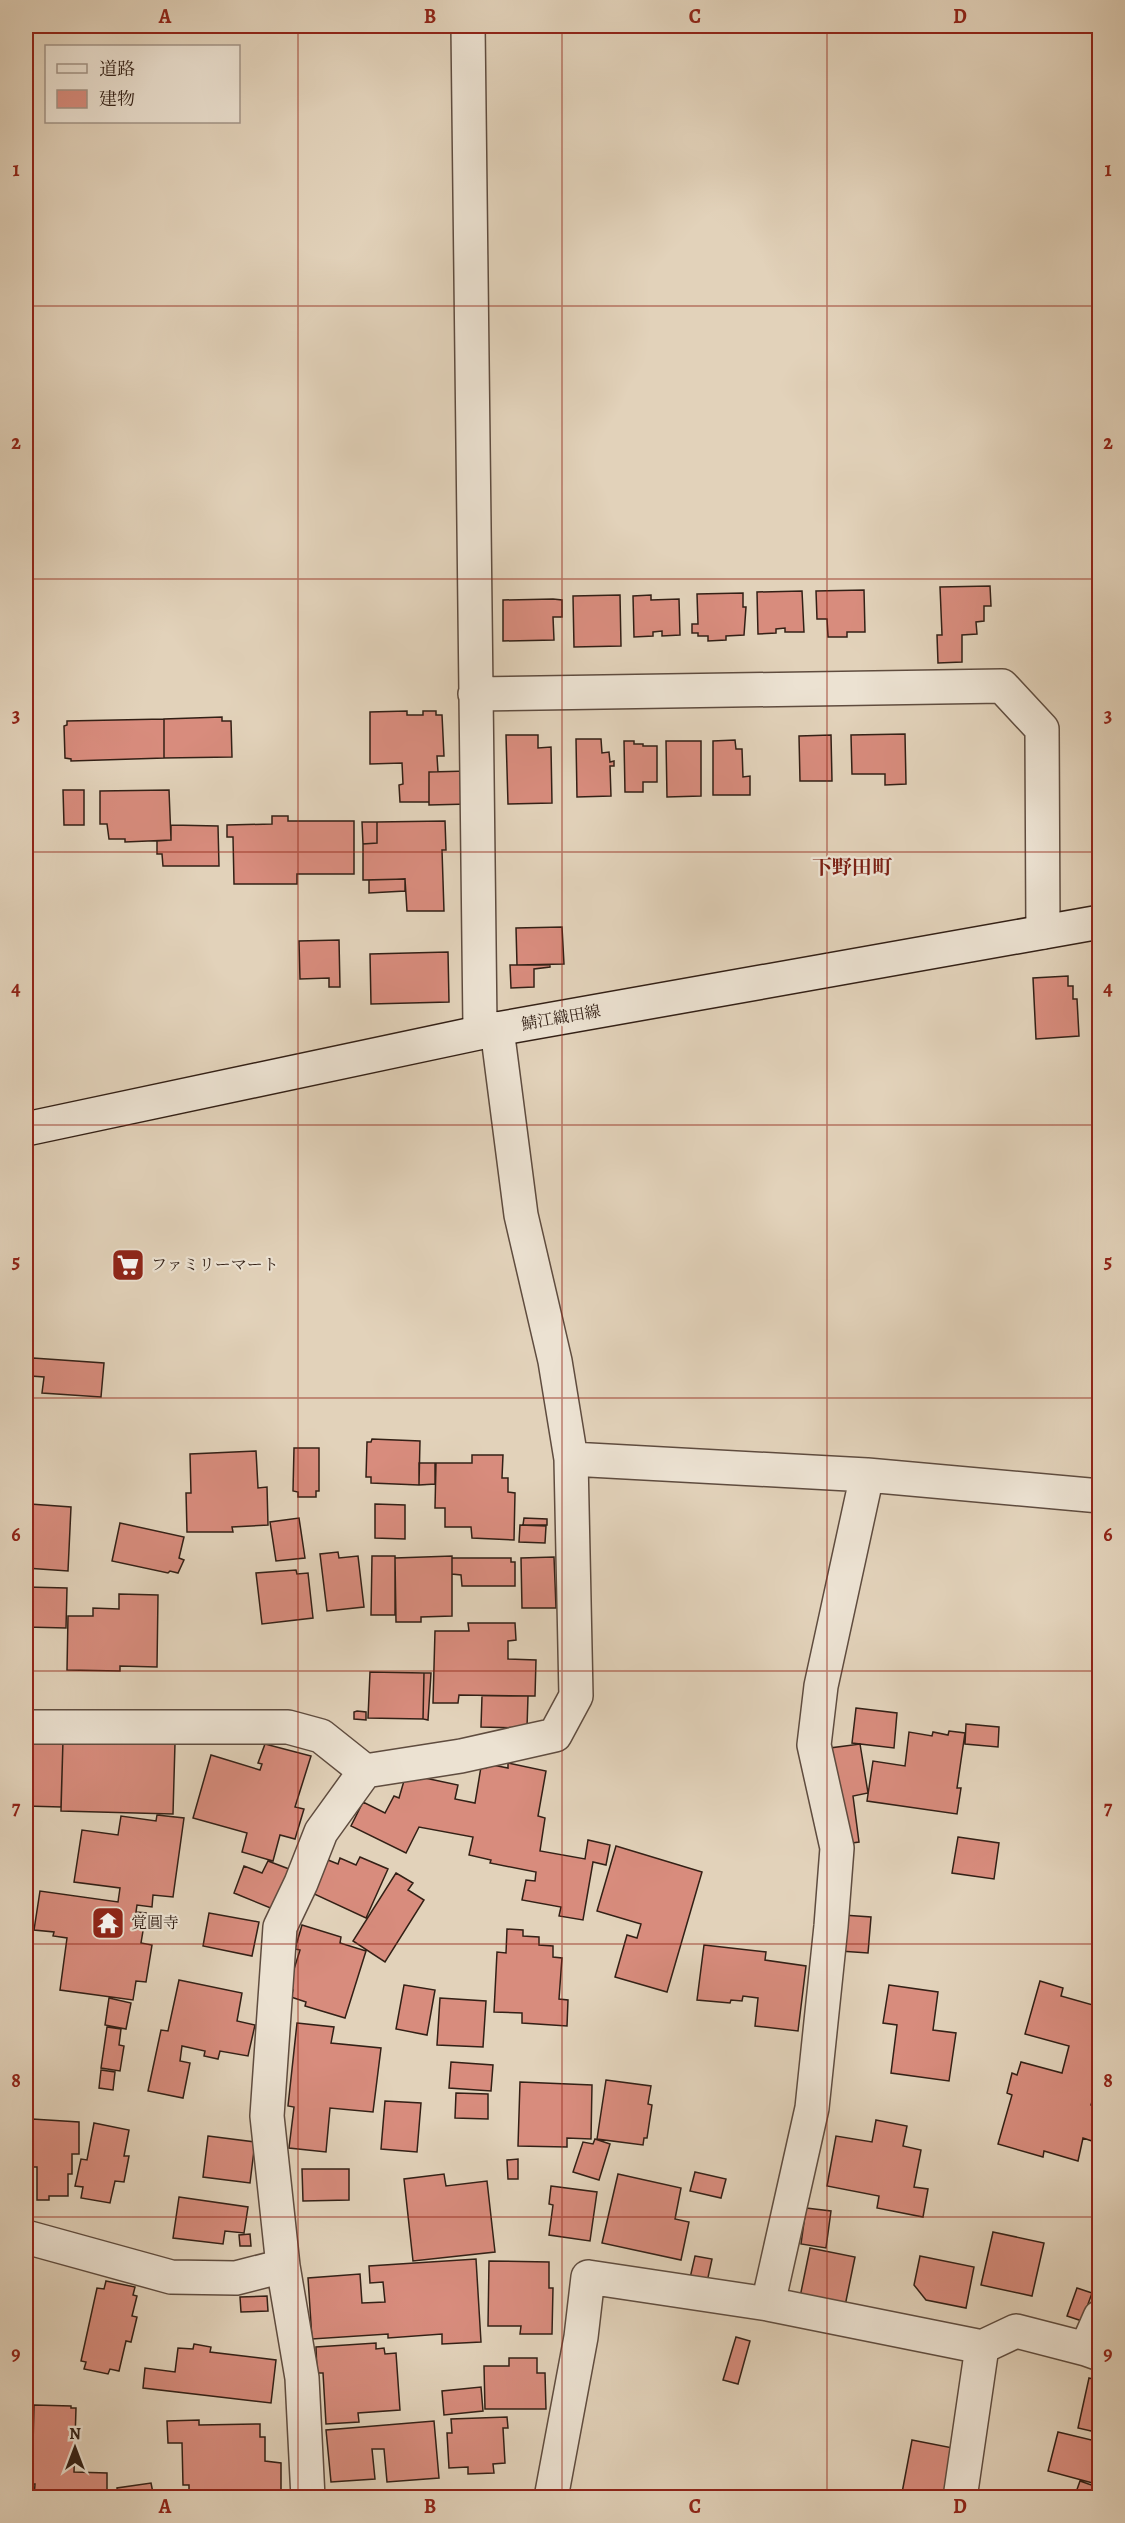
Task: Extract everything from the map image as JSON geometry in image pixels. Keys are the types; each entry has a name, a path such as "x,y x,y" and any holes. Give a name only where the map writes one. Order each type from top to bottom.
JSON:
{"street":[{"path":"308,2498 302,2378 283,2266 267,2116 280,1927 301,1883 321,1832 365,1771 460,1756 555,1735 576,1696 571,1459 555,1361 521,1215 497,1029 480,1027 468,26"},
{"path":"476,694 1002,686 1042,729 1043,932"},
{"name":"鯖江織田線","path":"26,1129 497,1029 1100,922"},
{"path":"571,1459 867,1475 1100,1496"},
{"path":"768,2304 812,2108 831,1926 837,1848 814,1744 821,1686 867,1475"},
{"path":"26,1727 288,1727 321,1736 365,1771"},
{"path":"26,2237 171,2277 236,2278 283,2266"},
{"path":"551,2498 581,2337 588,2277 768,2304 982,2347 1016,2331 1093,2351 1100,2317"},
{"path":"960,2498 982,2347"}],"building":[{"path":"990,586 991,606 984,606 984,621 976,622 977,634 962,635 962,662 938,663 937,635 942,635 940,587"},
{"path":"864,590 865,632 847,632 847,637 828,637 827,619 817,619 816,591"},
{"path":"802,591 804,632 785,632 785,628 776,629 776,633 758,634 757,592"},
{"path":"743,593 743,607 746,607 744,635 726,636 726,640 708,641 708,636 698,636 698,633 692,633 692,624 698,624 697,594"},
{"path":"620,595 621,646 574,647 573,596"},
{"path":"651,595 651,600 679,599 680,635 662,636 662,631 653,632 653,636 634,637 633,596"},
{"path":"503,600 562,600 562,617 553,617 554,640 503,641"},
{"path":"407,711 407,715 423,715 423,711 436,711 436,715 442,715 444,756 437,756 438,772 429,772 429,802 400,802 399,785 403,784 402,763 370,764 370,712"},
{"path":"222,717 222,721 231,721 232,757 164,758 164,719"},
{"path":"164,719 164,758 71,761 65,758 64,726 67,725 67,721"},
{"path":"905,734 906,784 885,785 885,774 852,774 851,735"},
{"path":"506,735 538,735 538,748 551,747 552,803 508,804"},
{"path":"831,735 832,781 800,781 799,736"},
{"path":"576,739 601,739 602,753 609,752 610,762 614,761 614,766 610,766 611,796 577,797"},
{"path":"735,740 736,749 742,749 743,777 750,776 750,795 713,795 713,741"},
{"path":"624,741 634,741 634,744 643,744 643,746 657,746 657,782 643,782 643,792 625,792"},
{"path":"666,741 701,741 701,796 667,797"},
{"path":"468,771 469,804 429,805 429,772"},
{"path":"63,790 84,790 84,825 64,825"},
{"path":"169,790 171,840 125,842 125,839 109,839 107,824 100,824 100,791"},
{"path":"272,816 288,816 288,821 354,821 354,874 297,874 297,884 234,884 233,837 227,837 227,825 272,824"},
{"path":"445,821 446,850 442,850 444,911 407,911 405,879 363,880 363,844 377,843 377,822"},
{"path":"362,822 377,822 377,843 363,844"},
{"path":"171,825 218,826 219,866 163,866 162,854 157,854 157,841 171,840"},
{"path":"405,879 405,891 369,893 369,880"},
{"path":"562,927 564,964 517,965 516,928"},
{"path":"339,940 340,987 329,987 329,978 300,979 299,941"},
{"path":"448,952 449,1002 371,1004 370,954"},
{"path":"510,965 550,965 550,967 534,969 534,987 511,988"},
{"path":"1068,976 1068,986 1073,986 1073,999 1077,999 1079,1036 1036,1039 1033,978"},
{"path":"33,1358 104,1363 101,1397 42,1393 44,1377 31,1376"},
{"path":"372,1439 420,1441 419,1485 371,1483 371,1477 366,1477 367,1442 371,1442"},
{"path":"294,1448 319,1448 319,1491 316,1491 316,1497 298,1497 298,1492 293,1491"},
{"path":"256,1451 258,1488 267,1487 268,1525 232,1527 233,1532 187,1532 186,1493 191,1493 190,1454"},
{"path":"472,1455 503,1455 502,1478 508,1478 508,1492 515,1493 514,1540 472,1538 471,1527 445,1527 445,1508 435,1508 436,1463 472,1463"},
{"path":"419,1463 435,1463 435,1484 419,1485"},
{"path":"30,1504 71,1507 68,1571 26,1568"},
{"path":"375,1504 405,1505 405,1539 375,1538"},
{"path":"299,1518 305,1558 276,1561 270,1522"},
{"path":"524,1518 547,1519 547,1525 523,1525"},
{"path":"120,1523 184,1537 179,1558 184,1560 178,1573 112,1561"},
{"path":"520,1525 546,1526 545,1543 519,1542"},
{"path":"338,1552 339,1558 358,1556 364,1607 327,1611 320,1554"},
{"path":"372,1556 395,1556 395,1615 371,1615"},
{"path":"452,1556 452,1616 421,1617 421,1622 396,1622 395,1558"},
{"path":"554,1557 556,1608 522,1608 521,1558"},
{"path":"452,1558 511,1558 511,1562 515,1562 515,1586 462,1586 461,1575 452,1574"},
{"path":"296,1570 297,1574 308,1573 313,1618 262,1624 256,1573"},
{"path":"26,1587 67,1588 66,1628 26,1627"},
{"path":"119,1594 158,1595 157,1667 120,1666 120,1671 67,1670 68,1616 93,1616 93,1608 119,1609"},
{"path":"468,1623 515,1623 516,1640 508,1641 508,1659 536,1660 535,1696 459,1695 458,1703 433,1703 435,1631 469,1631"},
{"path":"370,1672 424,1673 423,1719 368,1718"},
{"path":"424,1673 431,1673 428,1720 423,1719"},
{"path":"482,1696 528,1696 527,1728 481,1727"},
{"path":"856,1708 897,1713 894,1748 852,1743"},
{"path":"354,1712 366,1712 366,1720 354,1719"},
{"path":"966,1724 999,1727 998,1747 965,1744"},
{"path":"949,1731 965,1733 957,1788 961,1788 957,1814 867,1801 873,1761 905,1766 909,1732 932,1736 933,1732 948,1735"},
{"path":"26,1739 63,1740 61,1807 26,1806"},
{"path":"63,1740 175,1743 173,1814 61,1811"},
{"path":"265,1744 311,1756 295,1807 304,1809 295,1839 280,1835 273,1861 242,1852 247,1833 193,1818 211,1755 260,1770 262,1764 258,1763"},
{"path":"860,1744 868,1793 853,1796 859,1842 845,1844 830,1748"},
{"path":"508,1763 546,1771 538,1816 545,1818 540,1851 585,1859 588,1840 610,1845 606,1865 593,1862 583,1920 559,1916 561,1907 522,1900 526,1880 535,1881 536,1872 490,1863 491,1860 469,1855 473,1837 419,1827 406,1853 351,1826 363,1802 385,1813 394,1796 399,1798 406,1774 458,1785 455,1799 475,1803 481,1767 486,1768 488,1764 508,1768"},
{"path":"157,1815 184,1818 173,1897 153,1895 152,1907 137,1905 136,1912 146,1913 141,1943 152,1945 146,1982 136,1981 133,2000 60,1990 67,1938 53,1936 54,1932 34,1930 40,1891 118,1902 120,1888 74,1882 82,1830 118,1835 121,1816 156,1821"},
{"path":"958,1837 999,1843 994,1879 952,1873"},
{"path":"616,1846 702,1872 667,1992 615,1977 627,1935 637,1938 641,1924 597,1911"},
{"path":"360,1857 388,1869 366,1918 312,1893 328,1860 338,1864 340,1858 356,1865"},
{"path":"268,1861 289,1869 273,1909 234,1893 244,1866 262,1873"},
{"path":"396,1873 413,1883 408,1890 424,1900 385,1962 353,1941"},
{"path":"209,1913 259,1922 252,1956 203,1946"},
{"path":"843,1915 871,1917 868,1953 840,1951"},
{"path":"302,1925 341,1937 340,1943 366,1951 345,2018 305,2006 306,2002 291,1997 293,1990 288,1988 300,1950 295,1949"},
{"path":"507,1929 523,1930 523,1936 539,1937 539,1945 553,1946 553,1957 562,1958 559,1999 568,2000 567,2026 522,2023 522,2013 494,2012 497,1952 506,1953"},
{"path":"704,1945 766,1952 765,1960 806,1966 798,2031 755,2026 758,1998 743,1996 742,2001 731,2000 730,2003 697,2000"},
{"path":"179,1980 242,1993 237,2021 255,2025 248,2056 220,2051 218,2059 204,2056 205,2051 182,2046 180,2061 190,2063 183,2098 148,2091 161,2030 168,2031"},
{"path":"1040,1981 1063,1988 1061,1996 1100,2007 1100,2063 1097,2062 1095,2071 1100,2072 1100,2076 1091,2105 1100,2107 1100,2114 1092,2141 1083,2138 1078,2161 1044,2151 1043,2157 998,2144 1012,2095 1007,2093 1012,2073 1017,2075 1021,2062 1062,2073 1069,2046 1025,2034"},
{"path":"404,1985 435,1990 427,2035 396,2029"},
{"path":"889,1985 938,1992 933,2030 956,2033 949,2081 891,2073 897,2025 883,2023"},
{"path":"109,1998 131,2003 126,2029 105,2025"},
{"path":"440,1998 486,2001 483,2047 437,2045"},
{"path":"297,2023 334,2027 331,2043 381,2048 373,2112 330,2108 326,2152 289,2148 294,2107 288,2106"},
{"path":"107,2027 121,2029 119,2045 124,2046 120,2071 101,2068"},
{"path":"451,2062 493,2065 491,2091 449,2088"},
{"path":"101,2070 115,2072 113,2090 99,2088"},
{"path":"606,2080 651,2086 648,2104 652,2105 647,2138 644,2138 643,2145 597,2139"},
{"path":"520,2082 592,2085 591,2139 567,2138 567,2147 518,2146"},
{"path":"456,2093 488,2094 488,2119 455,2118"},
{"path":"385,2101 421,2103 417,2152 381,2149"},
{"path":"32,2119 79,2122 79,2154 72,2154 72,2174 68,2174 68,2196 49,2196 49,2200 37,2200 37,2167 26,2167 26,2122 32,2122"},
{"path":"876,2120 907,2126 903,2146 921,2150 914,2187 928,2189 923,2217 877,2208 879,2196 827,2186 836,2136 872,2142"},
{"path":"94,2123 129,2130 124,2156 129,2156 124,2182 115,2181 110,2203 81,2198 83,2187 75,2186 81,2159 87,2160"},
{"path":"208,2136 255,2142 250,2183 203,2177"},
{"path":"595,2139 610,2144 599,2180 573,2172 583,2142 593,2144"},
{"path":"518,2159 518,2179 508,2179 507,2160"},
{"path":"302,2169 349,2169 349,2200 303,2201"},
{"path":"695,2172 726,2179 721,2198 690,2191"},
{"path":"444,2174 446,2186 487,2181 495,2252 413,2261 404,2179"},
{"path":"618,2174 681,2188 675,2219 689,2222 681,2260 602,2243"},
{"path":"551,2186 597,2192 590,2241 549,2235 553,2205 549,2204"},
{"path":"179,2197 248,2207 244,2233 225,2231 223,2244 173,2238"},
{"path":"806,2208 831,2211 826,2248 801,2244"},
{"path":"993,2232 1044,2243 1032,2296 981,2285"},
{"path":"250,2234 251,2246 240,2246 239,2235"},
{"path":"810,2248 855,2257 845,2306 800,2297"},
{"path":"695,2256 712,2259 707,2282 690,2278"},
{"path":"920,2256 974,2267 966,2308 926,2300 914,2285"},
{"path":"476,2259 481,2342 442,2344 442,2334 388,2338 388,2334 312,2339 308,2278 360,2274 362,2303 385,2302 383,2282 370,2283 369,2266"},
{"path":"489,2261 549,2262 549,2288 553,2288 552,2334 520,2334 521,2326 488,2326"},
{"path":"106,2281 135,2287 133,2295 137,2296 132,2316 137,2317 131,2342 126,2341 119,2371 110,2369 108,2374 84,2369 86,2362 81,2361 97,2288 104,2289"},
{"path":"1077,2288 1092,2293 1082,2321 1067,2316"},
{"path":"267,2296 268,2311 241,2312 240,2297"},
{"path":"736,2337 750,2341 738,2384 723,2380"},
{"path":"376,2343 376,2349 384,2348 385,2354 396,2353 400,2410 358,2413 359,2422 326,2424 323,2373 317,2373 316,2347"},
{"path":"194,2344 211,2347 210,2352 276,2360 271,2403 143,2388 145,2368 175,2372 178,2348 193,2349"},
{"path":"509,2358 537,2358 537,2373 545,2373 546,2409 485,2409 484,2366 509,2366"},
{"path":"1089,2378 1100,2381 1100,2433 1078,2428"},
{"path":"481,2387 483,2411 444,2415 442,2391"},
{"path":"26,2392 29,2392 31,2461 26,2461"},
{"path":"34,2405 76,2408 74,2472 107,2473 107,2498 34,2498 35,2484 32,2484"},
{"path":"507,2417 508,2428 503,2428 505,2463 493,2464 494,2473 468,2474 468,2467 449,2468 447,2433 452,2433 451,2419"},
{"path":"199,2420 199,2425 260,2424 260,2437 265,2437 265,2461 281,2463 281,2491 265,2491 265,2498 226,2498 226,2490 189,2491 189,2485 183,2485 182,2443 168,2443 167,2421"},
{"path":"434,2421 439,2478 387,2482 384,2449 372,2449 375,2479 331,2482 326,2430"},
{"path":"1058,2432 1100,2442 1100,2485 1048,2471"},
{"path":"912,2440 953,2448 944,2498 901,2498"},
{"path":"1080,2481 1100,2488 1100,2498 1074,2498"},
{"path":"151,2483 154,2498 118,2498 117,2488"}],"place":[{"name":"ファミリーマート","path":"128,1265"},
{"name":"覚圓寺","path":"108,1923"}],"district":[{"name":"下野田町","path":"852,867"}]}
